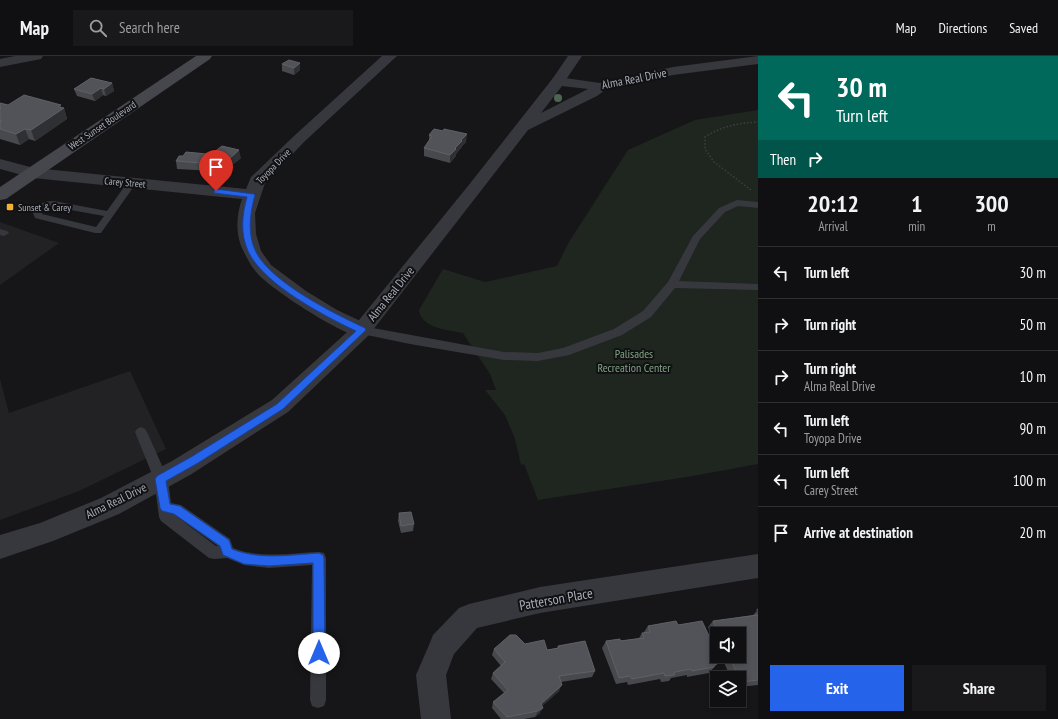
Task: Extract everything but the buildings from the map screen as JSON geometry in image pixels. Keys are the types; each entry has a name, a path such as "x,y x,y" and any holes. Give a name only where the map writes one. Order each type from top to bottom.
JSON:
{"main road":[{"name":"West Sunset Boulevard","path":"0,195 205,56"}],"street":[{"path":"0,63 36,56"},
{"name":"Toyopa Drive","path":"362,330 330,315 299,296 264,269 252,251 247,234 246,213 256,181 299,139 390,56"},
{"path":"558,81 575,56"},
{"name":"Alma Real Drive","path":"0,547 44,533 110,506 194,460 280,406 362,330 558,81 600,87 673,71 758,60"},
{"path":"521,129 592,93 600,87"},
{"name":"Carey Street","path":"0,164 33,173 251,195"},
{"name":"Patterson Place","path":"436,719 431,675 442,645 470,617 540,600 758,566"}],"lane":[{"path":"111,214 54,204 46,204 37,211 38,216 98,232 111,214 132,182"},
{"path":"362,330 467,351 504,356 538,357 565,352 618,332 648,314 672,284 696,238 722,210 737,203 758,205"},
{"path":"672,284 758,288"},
{"path":"141,432 160,479 166,517 214,553 227,552 244,559 269,561 319,558 318,700"}],"path":[{"path":"752,191 714,162 705,149 705,137 714,130 725,126 758,122"}],"shaded area":[{"path":"0,222 59,243 0,285"},
{"path":"130,371 166,449 79,491 0,520 0,379 9,413"}],"green space":[{"name":"Palisades Recreation Center","path":"758,110 758,464 693,476 538,500 524,464 521,465 515,439 505,415 485,390 496,390 490,374 463,333 443,329 430,324 421,316 419,310 443,269 485,282 557,266 569,242 628,150 695,120"}],"place":[{"name":"Sunset & Carey","path":"10,207"}],"route":[{"path":"216,191 251,195 246,213 247,234 252,251 264,269 299,296 330,315 362,330 280,406 234,436 160,479 165,508 176,510 225,543 227,552 244,559 269,561 319,558 319,653"}]}
